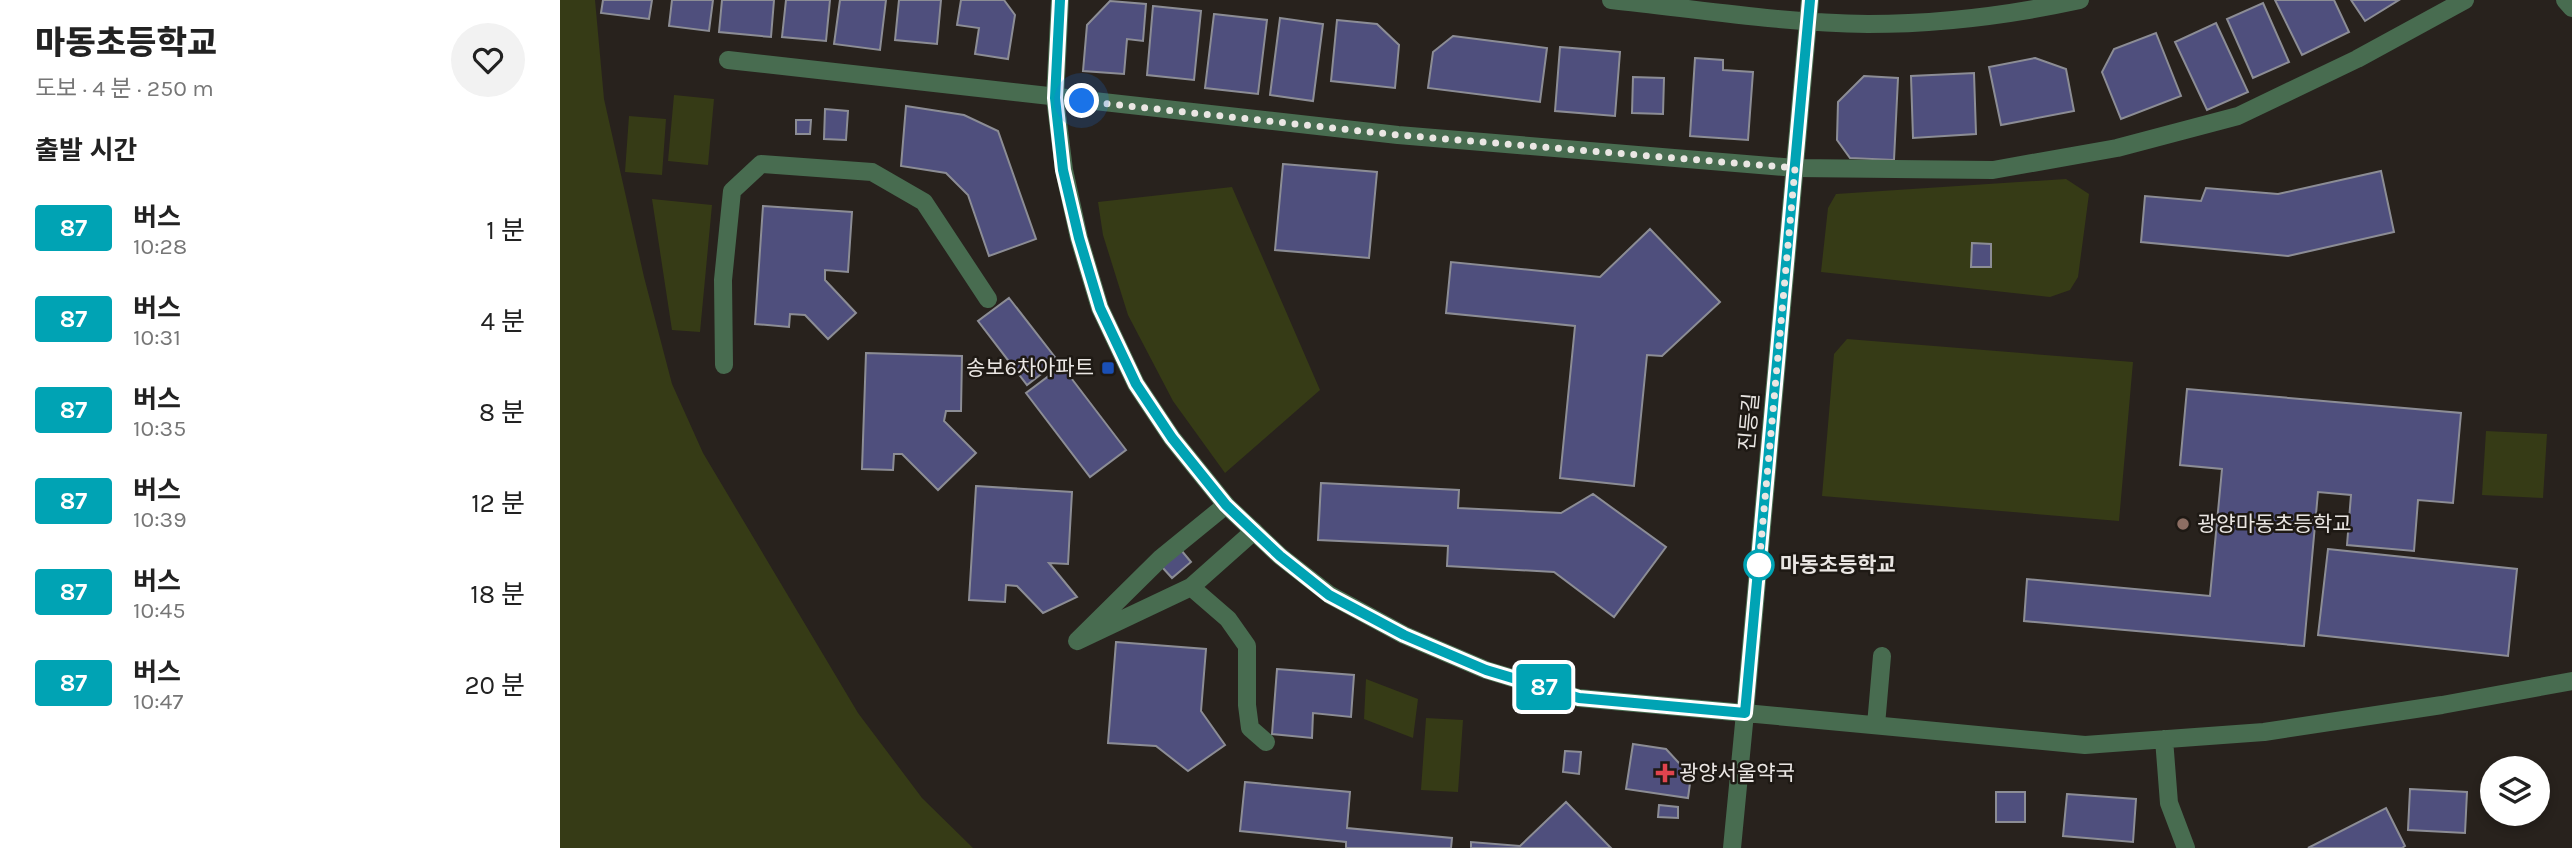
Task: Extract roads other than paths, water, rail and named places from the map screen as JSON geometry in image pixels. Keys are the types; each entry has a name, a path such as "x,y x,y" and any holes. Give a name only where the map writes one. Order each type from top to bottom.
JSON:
{"street":[{"path":"1060,0 1055,98 1063,170 1079,238 1100,308 1136,384 1172,438 1226,505 1280,556 1329,595 1404,635 1486,670 1579,698 2085,745 2264,732 2442,705 2572,681"},
{"path":"1611,0 1868,24 2027,12 2080,0"},
{"name":"진등길","path":"1732,848 1810,0"},
{"path":"728,60 1398,135 1795,168 1993,170 2117,148 2238,116 2357,59 2465,0"},
{"path":"2565,0 2572,8"},
{"path":"724,365 723,280 732,191 761,164 872,172 924,201 988,299"},
{"path":"1226,505 1161,558 1077,641 1191,587 1254,531"},
{"path":"1191,587 1228,618 1247,646 1247,705 1250,728 1266,742"},
{"path":"1876,726 1882,656"},
{"path":"2164,739 2169,803 2186,848"}],"place":[{"name":"송보6차아파트","path":"1108,368"},
{"name":"광양마동초등학교","path":"2183,524"},
{"name":"마동초등학교","path":"1759,565"},
{"name":"광양서울약국","path":"1665,773"}]}
